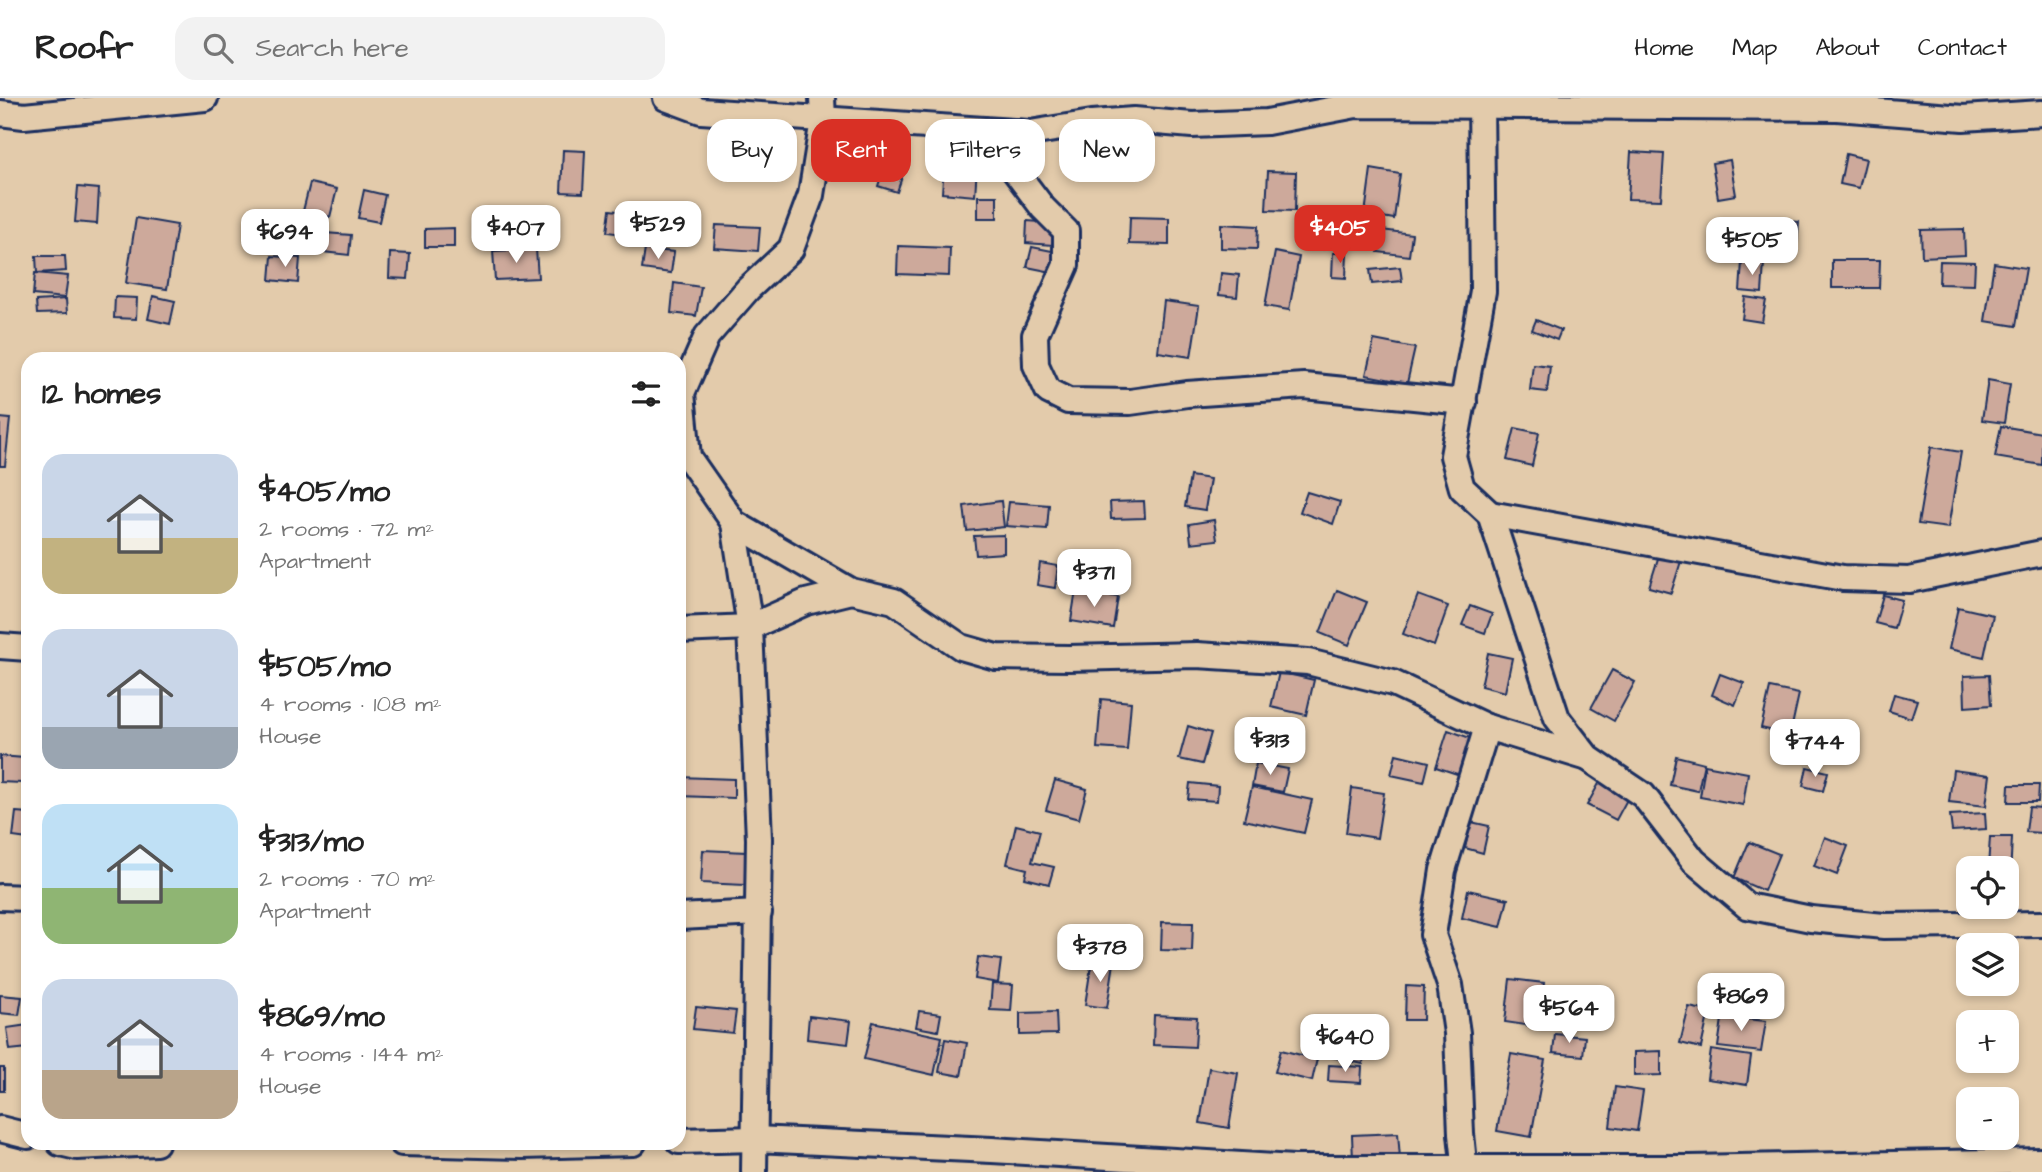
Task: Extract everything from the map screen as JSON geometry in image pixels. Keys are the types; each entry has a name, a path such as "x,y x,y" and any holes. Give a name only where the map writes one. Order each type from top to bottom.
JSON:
{"street":[{"path":"0,113 24,116 205,98"},
{"path":"666,98 701,111 822,109 925,122"},
{"path":"1045,131 1134,120 1192,125 1267,122 1356,105 1481,102 1837,108 1963,118 2042,113"},
{"path":"1481,102 1483,290 1453,456 1462,488 1490,514 1557,718 1588,758"},
{"path":"686,382 707,336 748,289 791,248 811,195 822,109"},
{"path":"1023,182 1066,232 1066,265 1035,335 1036,365 1048,391 1068,401 1130,402 1187,394 1304,386 1464,402"},
{"path":"686,439 688,457 734,523 851,591 894,601 961,647 996,657 1197,654 1308,663 1393,683 1487,727 1588,758 1643,795 1694,862 1747,906 1811,919 1884,926 2042,924"},
{"path":"1490,514 1843,578 1909,580 2042,553"},
{"path":"734,523 750,627 760,839 754,1172"},
{"path":"686,630 750,627 806,602 851,591"},
{"path":"0,646 21,648"},
{"path":"1465,1171 1457,1033 1450,985 1433,935 1443,870 1487,727"},
{"path":"0,897 21,898"},
{"path":"686,917 759,913"},
{"path":"0,1129 21,1134"},
{"path":"686,1142 755,1139 1294,1168 1465,1171 2042,1161"}],"building":[{"path":"563,150 585,151 583,193 561,192"},
{"path":"1631,152 1664,154 1661,200 1628,199"},
{"path":"1846,154 1866,159 1859,188 1840,184"},
{"path":"1730,160 1736,195 1718,198 1712,163"},
{"path":"1371,169 1400,174 1394,219 1365,214"},
{"path":"1268,171 1296,172 1295,211 1266,210"},
{"path":"879,182 900,182 897,192 878,186"},
{"path":"943,182 976,182 975,196 942,193"},
{"path":"310,183 337,189 330,217 303,211"},
{"path":"78,187 99,189 97,224 75,222"},
{"path":"364,190 385,195 379,222 358,218"},
{"path":"978,196 997,196 997,218 978,218"},
{"path":"610,210 650,215 646,237 607,232"},
{"path":"1130,217 1169,218 1169,245 1129,244"},
{"path":"136,218 177,225 167,289 126,283"},
{"path":"1753,218 1799,222 1796,256 1750,252"},
{"path":"1027,221 1054,223 1053,245 1026,243"},
{"path":"1221,224 1258,226 1257,249 1221,248"},
{"path":"716,225 760,227 758,251 714,248"},
{"path":"454,228 454,247 425,247 425,229"},
{"path":"1306,228 1325,231 1323,249 1303,246"},
{"path":"1964,229 1965,255 1922,257 1921,230"},
{"path":"1382,230 1412,234 1409,256 1378,252"},
{"path":"325,233 351,235 349,255 323,252"},
{"path":"898,246 950,248 949,276 897,274"},
{"path":"1032,247 1057,252 1052,272 1027,267"},
{"path":"536,249 538,278 495,280 493,251"},
{"path":"645,249 674,252 671,273 642,269"},
{"path":"1275,252 1299,257 1289,310 1265,306"},
{"path":"390,253 410,254 408,279 389,278"},
{"path":"1333,253 1347,253 1346,278 1332,277"},
{"path":"36,256 65,256 66,271 37,273"},
{"path":"272,256 300,258 298,283 270,280"},
{"path":"1832,260 1880,260 1879,288 1832,288"},
{"path":"1940,261 1975,262 1974,285 1939,284"},
{"path":"1742,262 1764,263 1762,293 1740,291"},
{"path":"1994,263 2026,268 2016,326 1985,321"},
{"path":"1400,267 1402,281 1372,284 1370,270"},
{"path":"35,273 68,276 65,298 33,295"},
{"path":"1221,273 1239,275 1237,297 1219,295"},
{"path":"674,283 701,287 696,316 671,313"},
{"path":"153,296 175,301 170,324 148,319"},
{"path":"115,297 137,298 136,319 114,318"},
{"path":"1745,297 1766,300 1762,322 1742,319"},
{"path":"66,299 67,313 37,314 36,301"},
{"path":"1164,301 1199,306 1191,357 1158,352"},
{"path":"1536,320 1561,330 1557,340 1532,330"},
{"path":"1374,340 1415,348 1407,383 1366,375"},
{"path":"1533,364 1550,366 1547,392 1530,390"},
{"path":"1988,380 2010,384 2004,423 1982,420"},
{"path":"0,418 10,419 5,466 0,466"},
{"path":"2001,426 2042,433 2042,465 1995,457"},
{"path":"1515,428 1539,433 1532,466 1507,460"},
{"path":"1931,447 1961,452 1948,528 1918,524"},
{"path":"1190,476 1210,479 1205,510 1185,507"},
{"path":"1307,492 1340,502 1333,524 1300,512"},
{"path":"1001,501 1004,527 967,531 964,506"},
{"path":"1144,501 1145,518 1111,519 1110,502"},
{"path":"1009,502 1049,505 1047,529 1006,526"},
{"path":"1214,520 1217,540 1191,543 1189,524"},
{"path":"1004,535 1004,553 976,555 974,536"},
{"path":"1661,549 1683,555 1671,593 1649,587"},
{"path":"1040,563 1058,566 1055,588 1037,585"},
{"path":"1076,590 1118,597 1113,628 1071,621"},
{"path":"1337,590 1367,602 1349,645 1320,633"},
{"path":"1418,595 1448,606 1434,646 1403,634"},
{"path":"1883,595 1902,600 1894,628 1875,623"},
{"path":"1470,606 1492,614 1485,633 1462,625"},
{"path":"1958,607 1993,615 1984,657 1949,649"},
{"path":"1488,653 1512,658 1505,692 1481,686"},
{"path":"1612,670 1635,682 1614,721 1591,708"},
{"path":"1279,672 1314,680 1306,715 1271,707"},
{"path":"1720,674 1744,683 1735,705 1712,695"},
{"path":"1989,675 1991,705 1965,707 1964,676"},
{"path":"1770,688 1799,694 1790,735 1761,728"},
{"path":"1894,694 1917,700 1911,718 1889,711"},
{"path":"1101,699 1131,702 1127,750 1097,748"},
{"path":"1188,726 1211,733 1202,764 1179,759"},
{"path":"1448,730 1473,739 1460,775 1436,767"},
{"path":"1396,754 1429,762 1424,782 1391,775"},
{"path":"0,756 21,758 21,783 0,782"},
{"path":"1676,756 1704,763 1698,791 1670,785"},
{"path":"1256,763 1288,769 1283,792 1252,786"},
{"path":"1705,765 1748,773 1743,805 1700,797"},
{"path":"1807,767 1828,772 1823,791 1803,786"},
{"path":"1953,770 1990,775 1986,806 1949,802"},
{"path":"686,777 734,779 734,798 686,796"},
{"path":"1602,778 1630,794 1616,820 1587,805"},
{"path":"1055,780 1087,789 1079,819 1046,810"},
{"path":"1190,783 1218,786 1217,801 1188,799"},
{"path":"2009,785 2039,785 2038,802 2008,802"},
{"path":"1252,787 1312,800 1304,833 1244,820"},
{"path":"1352,788 1384,793 1377,838 1346,833"},
{"path":"2029,807 2042,808 2042,833 2026,832"},
{"path":"16,812 21,812 21,838 13,837"},
{"path":"1985,813 1986,829 1952,831 1950,815"},
{"path":"1471,822 1489,826 1483,853 1465,848"},
{"path":"1016,825 1040,831 1032,862 1054,867 1049,884 1025,878 1027,869 1007,864"},
{"path":"1825,837 1848,846 1837,875 1814,866"},
{"path":"1990,837 2012,837 2011,856 1989,856"},
{"path":"1749,842 1779,854 1764,891 1734,878"},
{"path":"703,850 746,852 745,885 701,883"},
{"path":"1468,890 1508,899 1501,927 1462,918"},
{"path":"1162,922 1193,923 1192,951 1161,950"},
{"path":"978,957 1001,960 998,983 975,979"},
{"path":"1092,960 1114,963 1107,1008 1085,1005"},
{"path":"1510,979 1544,983 1539,1027 1505,1022"},
{"path":"992,984 1013,985 1011,1011 990,1010"},
{"path":"1406,986 1424,987 1423,1020 1405,1020"},
{"path":"0,995 21,997 19,1015 0,1013"},
{"path":"696,1007 736,1011 733,1033 693,1029"},
{"path":"1689,1007 1709,1011 1701,1048 1680,1043"},
{"path":"919,1011 941,1014 938,1031 916,1027"},
{"path":"1056,1012 1057,1034 1020,1035 1020,1013"},
{"path":"1723,1012 1766,1021 1761,1052 1718,1047"},
{"path":"1154,1015 1197,1017 1195,1047 1153,1045"},
{"path":"809,1016 851,1021 848,1044 807,1039"},
{"path":"873,1022 942,1037 934,1075 864,1059"},
{"path":"1329,1025 1369,1034 1363,1064 1323,1055"},
{"path":"21,1026 21,1049 10,1050 7,1028"},
{"path":"1555,1034 1585,1037 1583,1056 1553,1053"},
{"path":"945,1039 967,1043 961,1076 939,1072"},
{"path":"1281,1050 1317,1059 1312,1081 1275,1072"},
{"path":"1711,1050 1751,1056 1747,1085 1707,1079"},
{"path":"1661,1051 1661,1075 1634,1076 1634,1052"},
{"path":"1511,1054 1545,1060 1531,1137 1497,1131"},
{"path":"1329,1065 1362,1067 1361,1083 1328,1081"},
{"path":"0,1068 4,1068 4,1091 0,1091"},
{"path":"1209,1068 1238,1073 1229,1128 1200,1123"},
{"path":"1615,1087 1643,1091 1637,1131 1610,1127"},
{"path":"1398,1133 1400,1158 1353,1160 1352,1135"}]}
